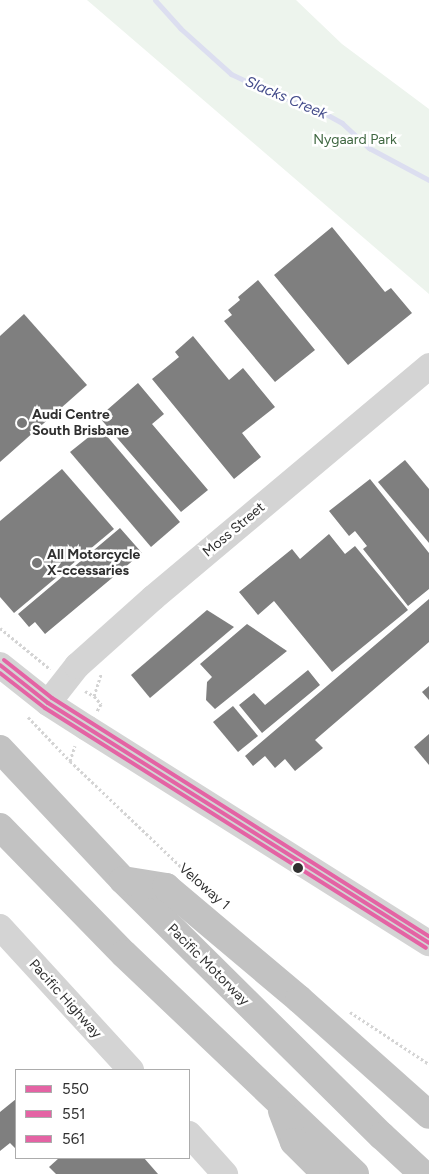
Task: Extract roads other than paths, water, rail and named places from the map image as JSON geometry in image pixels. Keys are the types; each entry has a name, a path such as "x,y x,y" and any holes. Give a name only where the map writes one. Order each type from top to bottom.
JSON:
{"highway":[{"name":"Pacific Motorway","path":"0,749 123,880 423,1174"},
{"path":"0,827 124,954 355,1174"},
{"path":"123,880 166,887 299,999 429,1115"},
{"path":"277,1099 294,1142 326,1174"}],"street":[{"name":"Moss Street","path":"48,703 78,666 153,598 429,366"},
{"path":"0,665 48,703 429,943"},
{"name":"Pacific Highway","path":"0,927 130,1069"},
{"path":"190,1135 226,1174"}],"waterway":[{"name":"Slacks Creek","path":"155,0 180,28 231,74 278,96 315,108 342,123 369,148 429,180"}],"place":[{"name":"Audi Centre South Brisbane","path":"22,423"},
{"name":"All Motorcycle X-ccessaries","path":"37,563"}],"park label":[{"name":"Nygaard Park","path":"355,140"}]}
